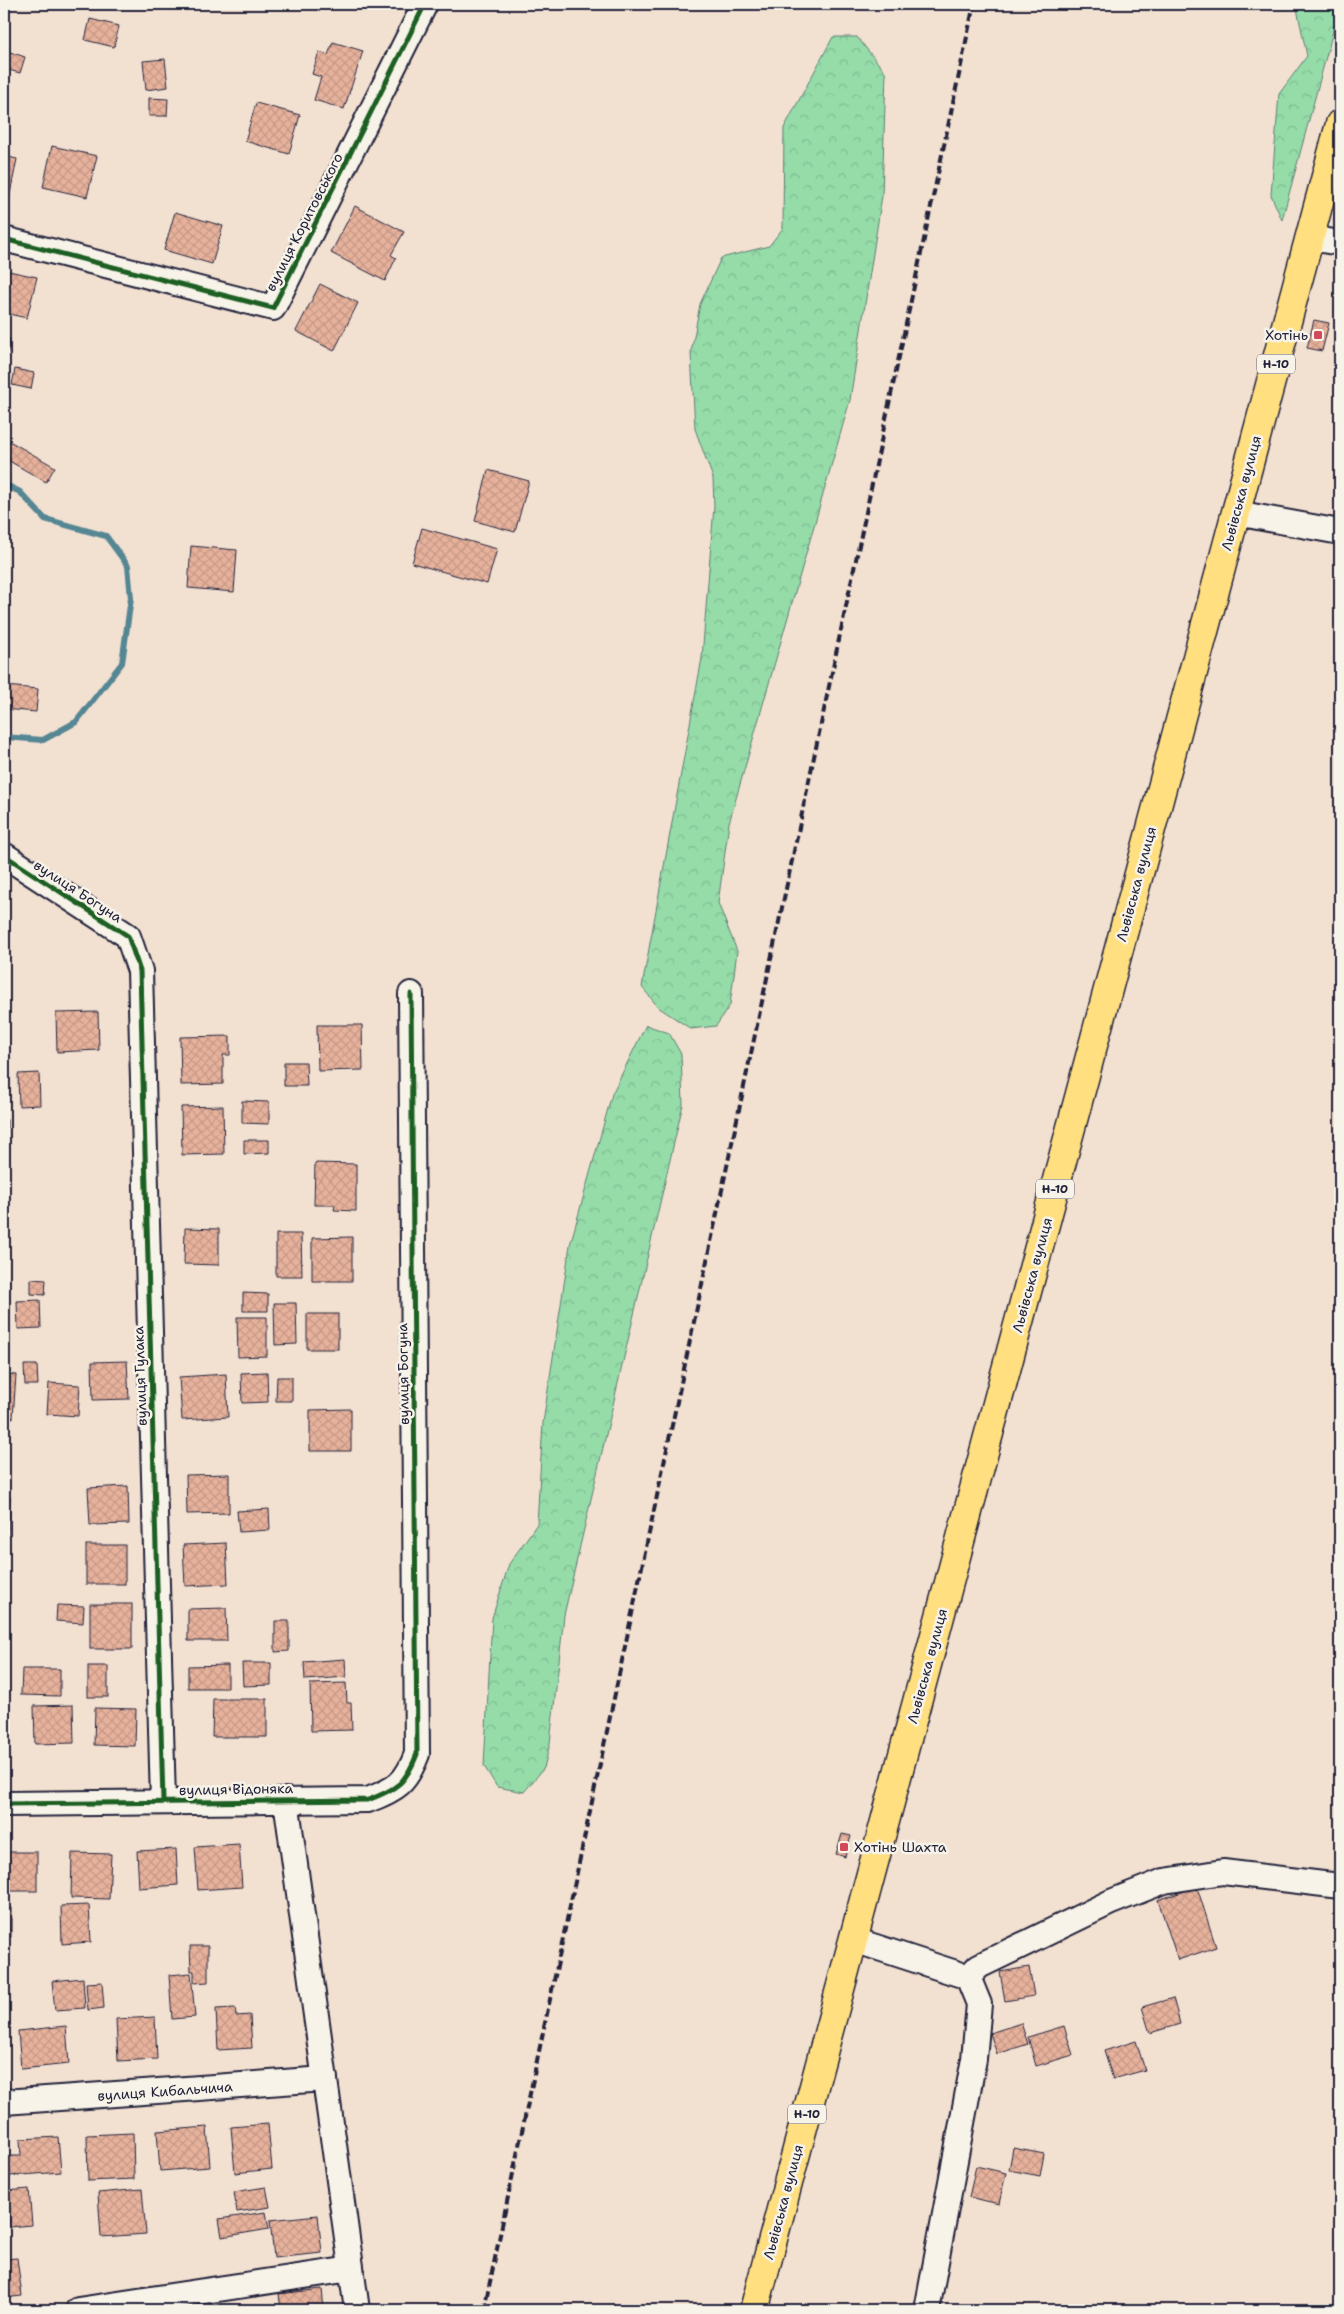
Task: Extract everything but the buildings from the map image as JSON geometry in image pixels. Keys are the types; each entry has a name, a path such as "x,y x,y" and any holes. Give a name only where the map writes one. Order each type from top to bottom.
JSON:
{"main road":[{"name":"Львівська вулиця","path":"754,2310 1340,124"}],"street":[{"name":"вулиця Коритовського","path":"4,239 273,308 425,4"},
{"path":"1310,238 1340,243"},
{"path":"1236,513 1340,532"},
{"name":"вулиця Богуна","path":"4,856 128,936 133,951"},
{"name":"вулиця Гулака","path":"133,951 140,972 163,1801"},
{"name":"вулиця Богуна","path":"411,994 418,1754"},
{"name":"вулиця Відоняка","path":"4,1804 368,1800 387,1793 401,1784 410,1772 418,1754"},
{"path":"286,1800 326,2079 356,2310"},
{"path":"968,1976 979,1966 1111,1902 1164,1881 1223,1872 1340,1886"},
{"path":"854,1940 968,1976 980,2004 974,2058 928,2310"},
{"name":"вулиця Кибальчича","path":"4,2102 326,2079"},
{"path":"78,2310 351,2269"}],"green space":[{"path":"1296,4 1340,5 1282,220 1271,195 1279,94 1307,56"},
{"path":"833,37 857,37 886,73 882,196 850,400 729,823 718,903 737,951 730,1005 716,1026 691,1029 658,1007 642,987 702,658 714,506 713,478 695,429 691,353 700,304 721,258 769,246 783,228 784,128"},
{"path":"646,1025 669,1033 681,1054 683,1104 564,1615 550,1743 544,1768 524,1792 497,1787 484,1766 492,1618 509,1564 537,1524 543,1423 570,1245 612,1094"}],"waterway":[{"path":"4,484 20,492 45,519 106,536 128,566 131,598 122,663 76,722 43,740 4,737"}],"railway":[{"path":"484,2310 974,4"}],"cycle path":[{"path":"4,239 273,308 425,4"},
{"path":"4,855 128,936 140,971 163,1801"},
{"path":"4,1804 368,1800 399,1784 409,1772 417,1754 411,994"}],"place":[{"name":"Хотінь","path":"1318,335"},
{"name":"Хотінь Шахта","path":"844,1847"}]}
